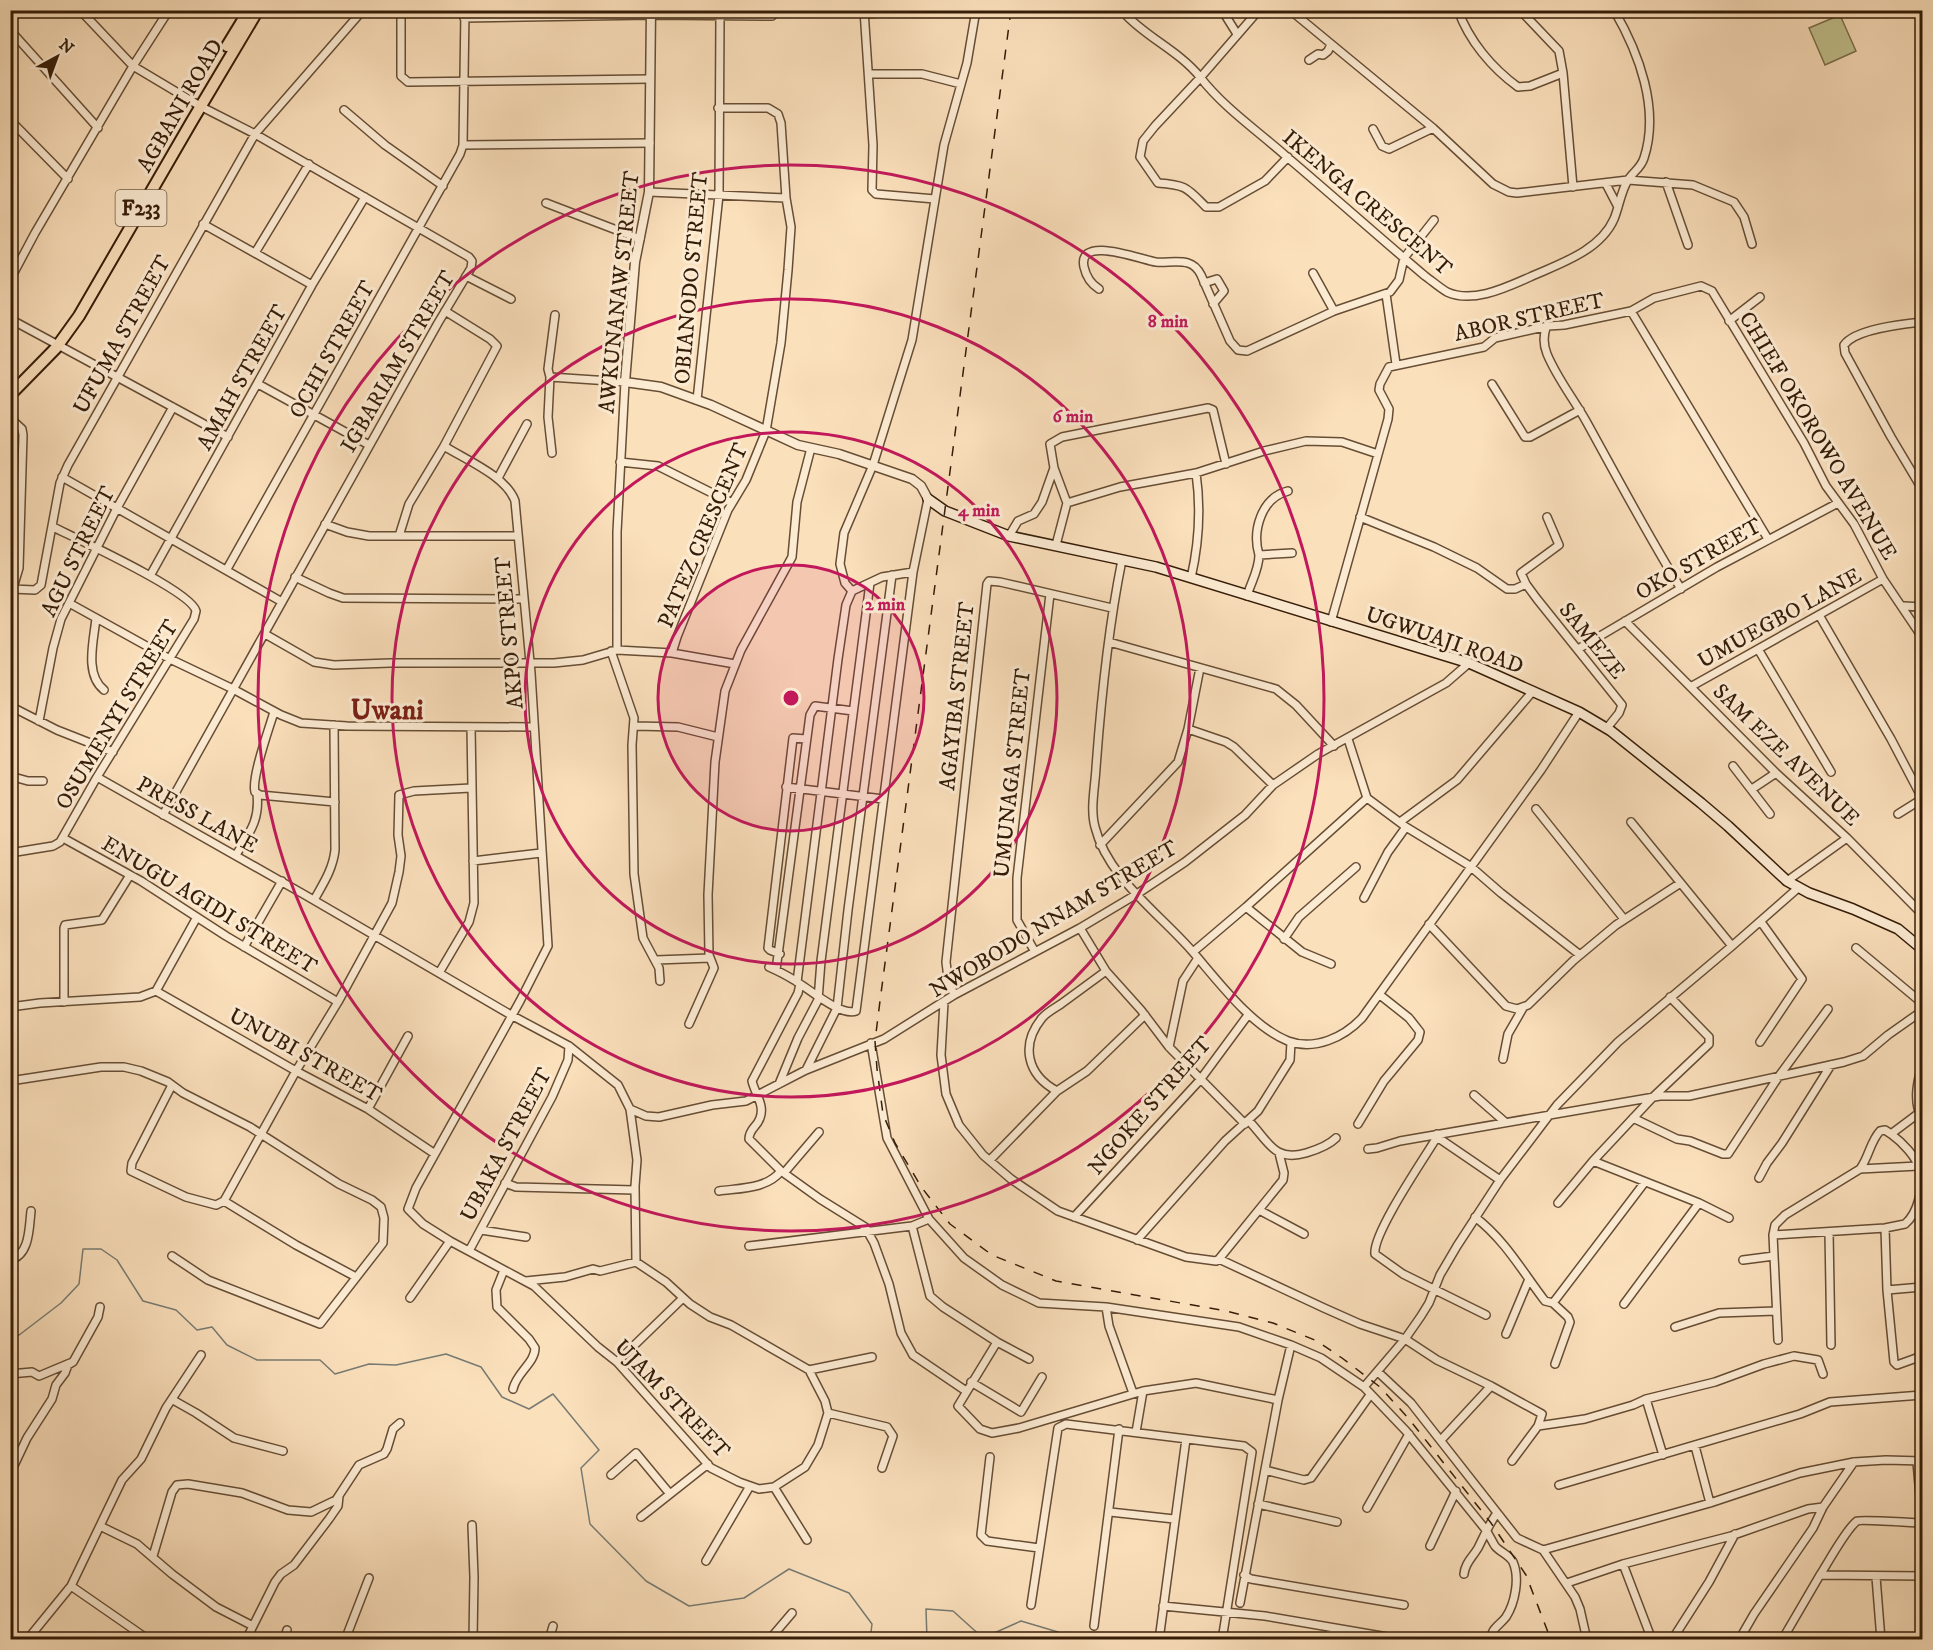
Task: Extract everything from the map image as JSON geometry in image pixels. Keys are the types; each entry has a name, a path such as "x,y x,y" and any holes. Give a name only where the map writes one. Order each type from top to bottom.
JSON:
{"main road":[{"name":"AGBANI ROAD","path":"10,395 56,343 95,289 249,10"},
{"name":"AGBANI ROAD","path":"198,104 258,10"},
{"name":"AGBANI ROAD","path":"10,388 56,343"},
{"name":"UGWUAJI ROAD","path":"928,499 941,509 1009,536 1156,567 1468,663 1580,712 1607,728 1728,825 1787,881 1798,888 1898,929 1923,949"}],"street":[{"name":"IGBARIAM STREET","path":"80,10 133,66 469,256 472,261 471,268 369,445 163,815"},
{"name":"UFUMA STREET","path":"12,588 31,591 41,586 62,477 255,134 363,10"},
{"path":"401,10 401,76 408,82 650,79"},
{"path":"650,143 463,145 464,14 651,13 772,16 779,10"},
{"path":"917,10 864,12 873,145 872,190 876,194 935,199"},
{"path":"852,591 845,583 840,564 841,552 848,523 873,465 912,340 944,145 971,47 976,10"},
{"name":"IKENGA CRESCENT","path":"1135,10 1127,16 1164,44 1211,91 1404,258 1446,291 1458,295 1485,294 1510,286 1584,251 1607,230 1614,219 1628,180 1637,171 1643,159 1648,122 1648,101 1641,71 1623,23 1614,10"},
{"path":"1222,10 1237,34"},
{"path":"1258,10 1143,141 1140,157 1158,183 1187,188 1206,207 1219,207 1264,182 1288,157"},
{"path":"1290,10 1433,128 1494,184 1509,192 1628,180 1693,185 1734,202 1744,217 1752,244"},
{"path":"1458,10 1488,61 1518,87 1530,86 1563,73"},
{"path":"1520,10 1558,47 1563,73 1573,187"},
{"path":"10,280 167,11"},
{"name":"AWKUNANAW STREET","path":"635,726 614,650 625,382 632,291 649,192 651,13"},
{"name":"OBIANODO STREET","path":"697,400 719,195 720,16"},
{"path":"10,30 98,128"},
{"path":"1309,60 1318,54 1323,55 1331,44"},
{"path":"869,74 922,74 961,84"},
{"name":"PATEZ CRESCENT","path":"672,653 732,502 746,480 766,431 781,343 788,270 790,226 781,123 778,114 768,108 718,108"},
{"path":"344,110 385,145 443,186"},
{"path":"10,120 68,179"},
{"path":"1373,129 1382,146 1389,149 1433,128"},
{"name":"OCHI STREET","path":"227,569 420,228 463,145"},
{"path":"255,253 309,164"},
{"path":"1666,182 1688,245"},
{"path":"1606,184 1618,207"},
{"path":"649,192 786,198"},
{"name":"AMAH STREET","path":"150,576 312,285 365,197"},
{"path":"546,203 640,239"},
{"path":"1099,289 1087,276 1083,265 1086,255 1092,251 1117,252 1154,262 1190,263 1197,268 1230,341 1233,346 1242,351 1334,311 1386,294 1397,283 1404,258 1434,220"},
{"path":"203,224 312,285"},
{"path":"1313,273 1334,311"},
{"path":"466,276 511,299"},
{"path":"1204,283 1217,279 1224,291 1213,303"},
{"name":"ABOR STREET","path":"1396,364 1484,347 1495,338 1631,310 1654,298 1701,286"},
{"name":"CHIEF OKOROWO AVENUE","path":"1701,286 1712,291 1838,503 1854,524 1883,579 1904,606 1923,637"},
{"path":"1332,622 1386,428 1389,409 1379,390 1389,367 1396,364 1386,294"},
{"path":"1729,321 1760,297"},
{"path":"1631,310 1768,539"},
{"path":"399,536 409,504 444,446 496,346 490,339 445,311"},
{"path":"552,453 548,417 550,377 548,369 555,315"},
{"path":"10,320 228,437"},
{"path":"1922,323 1898,325 1853,336 1844,345 1845,352 1891,437 1923,489"},
{"path":"1546,327 1542,338 1555,370 1580,410 1657,551 1681,588"},
{"path":"550,377 661,387 697,400 792,443 839,454 917,482 928,499 913,572 856,1011 852,1013 837,1008 773,969 780,954 806,738 812,708 815,706 853,711"},
{"path":"258,384 369,445"},
{"path":"1492,384 1525,437 1530,437 1580,410"},
{"name":"AGU STREET","path":"39,721 61,618 117,508 173,407"},
{"path":"1056,545 1067,503 1054,468 1050,444 1062,437 1208,408 1212,410 1226,464"},
{"path":"10,418 23,432 19,568 10,598"},
{"path":"498,478 526,424"},
{"path":"1067,503 1120,487 1196,473 1264,451 1311,441 1342,442 1378,454"},
{"name":"AKPO STREET","path":"416,1188 548,946 530,664 512,495 498,478 444,446"},
{"path":"689,1024 713,972 714,965 710,958 708,895 718,737 725,691 735,664 792,557 797,502 811,448"},
{"path":"620,462 658,465 732,502"},
{"path":"1009,536 1018,520 1034,514 1042,502 1054,468"},
{"path":"1191,578 1197,551 1199,502 1196,473"},
{"path":"62,477 282,602"},
{"path":"1247,596 1251,580 1256,573 1259,555 1257,536 1260,517 1274,497 1288,491"},
{"name":"OKO STREET","path":"1578,649 1768,539 1838,503"},
{"path":"1360,517 1434,547 1466,563 1508,589 1515,589 1526,584"},
{"name":"SAMEZE","path":"1546,518 1559,545 1521,573 1526,584 1622,705 1619,713 1607,728"},
{"path":"325,524 357,535 518,536"},
{"name":"OSUMENYI STREET","path":"10,853 53,846 63,838 97,777 194,619 195,607 189,601 150,576 53,528"},
{"path":"1259,555 1292,554"},
{"path":"1122,560 1112,608 1098,747 1093,817 1100,845 1114,867 1137,894 1193,952 1248,1015 1291,1042 1317,1043 1336,1038 1354,1026 1380,995 1580,712"},
{"path":"913,572 882,577 852,591 846,605 798,993 752,1081 762,1106 760,1118 750,1132 749,1139 782,1172 820,1199 852,1217 869,1231 889,1284 901,1333 913,1355 966,1391"},
{"path":"806,1070 837,1008 892,575"},
{"path":"295,577 329,594 343,598 524,599"},
{"name":"UMUEGBO LANE","path":"1692,686 1883,579"},
{"name":"AGAYIBA STREET","path":"954,995 948,978 948,942 987,584 989,581 1000,582 1112,608"},
{"path":"779,1084 798,1038 819,997 821,961 870,583"},
{"name":"UMUNAGA STREET","path":"1035,952 1017,920 1017,878 1050,594"},
{"path":"69,603 170,659 233,689 274,712 301,723 334,726 533,727"},
{"path":"1904,606 1923,607"},
{"path":"1819,615 1923,798 1898,814"},
{"path":"96,618 92,672 98,685 104,690"},
{"name":"SAM EZE AVENUE","path":"1625,621 1776,773 1922,912"},
{"path":"265,634 314,662 326,665 530,664 568,662 614,650 672,653 735,664"},
{"path":"1109,642 1276,689 1296,705 1334,746"},
{"path":"1758,649 1831,772"},
{"name":"NWOBODO NNAM STREET","path":"630,1109 646,1116 659,1117 712,1105 746,1101 806,1070 885,1039 954,995 1080,928 1137,894 1185,862 1245,815 1273,785 1334,746 1446,683 1468,663"},
{"path":"1100,845 1175,767 1188,729 1200,668"},
{"path":"1364,898 1403,824 1456,780 1533,691"},
{"path":"10,706 57,730 113,752"},
{"path":"236,855 253,827 258,813 257,794 254,788 274,712"},
{"path":"314,900 334,859 334,726"},
{"path":"660,981 660,971 656,960 644,938 634,874 632,745 635,726 678,727 718,737"},
{"path":"439,973 472,914 471,727"},
{"path":"1188,729 1234,747 1273,785"},
{"path":"780,954 768,948 786,787 793,738 806,738"},
{"path":"1348,739 1367,798 1403,824 1470,866 1580,955"},
{"path":"1733,766 1770,814"},
{"path":"1752,789 1776,773"},
{"path":"10,776 28,781 44,781"},
{"name":"PRESS LANE","path":"97,777 439,973"},
{"path":"786,787 884,799"},
{"path":"172,1085 132,1163 131,1171 186,1197 216,1205 224,1201 392,903 401,856 398,835 399,795 414,791 471,789"},
{"path":"257,794 335,802"},
{"path":"1193,952 1246,908 1367,798"},
{"path":"1536,809 1624,919"},
{"path":"1631,822 1732,946"},
{"name":"ENUGU AGIDI STREET","path":"63,838 130,875 244,947 338,1002"},
{"path":"1787,881 1846,838"},
{"path":"473,861 542,853"},
{"path":"1284,939 1299,917 1356,867"},
{"path":"64,1002 65,925 102,920 130,875"},
{"path":"244,947 282,881"},
{"path":"1503,1059 1508,1034 1523,1008 1580,955 1624,919 1680,884"},
{"path":"1364,1388 1405,1339 1429,1303 1433,1288 1475,1217 1550,1113 1618,1042 1798,888"},
{"path":"1246,908 1302,952 1332,964"},
{"path":"10,1007 140,997 156,990 197,917"},
{"path":"1760,1042 1802,979 1761,922"},
{"path":"1429,924 1506,1006 1512,1009 1523,1008"},
{"path":"1080,928 1106,971 1145,1015 1169,1047 1200,1080 1279,1153 1294,1156 1315,1151 1336,1138"},
{"path":"1856,948 1923,1004"},
{"path":"656,960 710,958"},
{"path":"1169,1047 1183,981 1198,958"},
{"path":"1057,1090 1047,1085 1035,1073 1029,1062 1032,1036 1042,1018 1106,971"},
{"name":"UBAKA STREET","path":"439,973 569,1046 568,1060 552,1097 469,1251"},
{"name":"UNUBI STREET","path":"156,990 296,1071 368,1109 435,1154"},
{"path":"1358,1124 1384,1081 1418,1040 1420,1032 1409,1018 1380,995"},
{"path":"1558,1203 1593,1161 1652,1098 1707,1047 1710,1041 1706,1034 1670,997"},
{"path":"944,1002 940,1055 946,1094 959,1125 976,1148 990,1161 1045,1203 1074,1217 1186,1257 1212,1262 1220,1259 1284,1177 1279,1153"},
{"path":"1633,1118 1677,1139 1728,1154 1779,1076 1828,1009"},
{"path":"1368,1149 1550,1113 1652,1098 1689,1096 1831,1065 1863,1056 1888,1035 1923,1011"},
{"path":"990,1161 1057,1090 1087,1071 1145,1015"},
{"name":"NGOKE STREET","path":"1074,1217 1200,1080 1248,1015"},
{"path":"368,1109 408,1036"},
{"path":"1137,1240 1225,1141 1247,1123 1264,1103 1290,1060 1291,1042"},
{"path":"871,1043 887,1137 929,1219 964,1258 1002,1284 1039,1303 1106,1307 1239,1327 1321,1358 1364,1388 1409,1434 1486,1530 1495,1546 1512,1562 1517,1578 1509,1612 1501,1624 1494,1629 1491,1640"},
{"path":"569,1046 618,1085 630,1109 637,1160 636,1262"},
{"path":"1760,1178 1767,1163 1831,1065"},
{"path":"1891,1134 1921,1116 1916,1092 1923,1065"},
{"path":"10,1081 80,1069 116,1067 141,1071 172,1085 261,1134 339,1184 372,1200 381,1207 384,1218 383,1243 323,1322 315,1323 208,1280 172,1256"},
{"path":"1474,1095 1505,1122"},
{"path":"1773,1236 1885,1228 1905,1224 1915,1211 1920,1187 1920,1170 1902,1142 1885,1130 1878,1133 1860,1169 1843,1182 1785,1215 1775,1225 1773,1236 1778,1340"},
{"path":"719,1191 765,1184 776,1178 819,1132"},
{"path":"1437,1136 1500,1180"},
{"path":"1437,1136 1385,1224 1374,1249 1375,1254 1396,1269 1486,1315"},
{"path":"1593,1161 1699,1203 1729,1218"},
{"path":"1860,1169 1918,1166"},
{"path":"1553,1303 1645,1182"},
{"path":"505,1183 516,1187 635,1190"},
{"name":"UJAM STREET","path":"416,1188 408,1207 409,1211 423,1224 450,1242 534,1286 617,1362 708,1464 723,1475 750,1486 759,1489 774,1487"},
{"path":"224,1201 296,1245 356,1277"},
{"path":"1624,1304 1699,1203"},
{"path":"1259,1210 1304,1234"},
{"path":"10,1260 18,1258 24,1250 31,1211"},
{"path":"1475,1217 1509,1248 1545,1301 1553,1303 1568,1317 1570,1322 1555,1364"},
{"path":"749,1246 912,1226 929,1219"},
{"path":"912,1226 930,1296 997,1342 1029,1359"},
{"path":"1885,1228 1887,1290 1895,1364 1923,1356"},
{"path":"481,1230 526,1237"},
{"path":"1828,1232 1832,1345"},
{"path":"410,1298 450,1242"},
{"path":"1743,1260 1774,1256"},
{"path":"1220,1259 1360,1324 1405,1339 1437,1360 1542,1414 1538,1426 1512,1461"},
{"path":"524,1282 565,1277 593,1269 600,1271 636,1262 666,1282 683,1298 710,1317 731,1325 809,1370 825,1401 828,1413 818,1445 805,1467 774,1487 807,1540"},
{"path":"504,1270 496,1290 497,1307 535,1348 533,1358 515,1380 513,1389"},
{"path":"1506,1334 1529,1279"},
{"path":"1887,1290 1923,1287"},
{"path":"617,1362 683,1298"},
{"path":"10,1474 29,1434 51,1399 56,1385 68,1365 73,1362 98,1317 100,1307"},
{"path":"1106,1307 1109,1326 1133,1393"},
{"path":"1675,1327 1719,1313 1776,1311"},
{"path":"997,1342 958,1406 980,1429 992,1433 1019,1428 1143,1390 1196,1383 1278,1400"},
{"path":"1240,1604 1278,1400 1291,1345"},
{"path":"27,1640 70,1586 122,1480 141,1459 166,1408 201,1355"},
{"path":"1538,1426 1585,1419 1646,1399 1715,1382 1794,1356 1818,1360 1823,1374"},
{"path":"809,1370 872,1357"},
{"path":"10,1374 32,1372 39,1376 73,1362"},
{"path":"1378,1372 1411,1402 1516,1538 1543,1550 1567,1583 1580,1609 1587,1640"},
{"path":"1019,1428 1021,1412 1042,1377"},
{"path":"971,1383 1021,1412"},
{"path":"1441,1440 1491,1386"},
{"path":"1136,1432 1143,1390"},
{"path":"1265,1470 1304,1480 1311,1478 1370,1395"},
{"path":"1559,1485 1791,1417 1830,1402 1923,1395"},
{"path":"1646,1399 1663,1455"},
{"path":"173,1400 234,1438 283,1451"},
{"path":"828,1413 887,1427 893,1436 882,1468"},
{"path":"153,1556 172,1492 180,1484 242,1493 301,1512 311,1512 321,1509 339,1496 357,1467 386,1452 393,1429 400,1423"},
{"path":"1031,1605 1058,1428 1066,1424 1245,1446 1252,1452 1222,1640"},
{"path":"1094,1626 1119,1430"},
{"path":"1367,1508 1409,1434"},
{"path":"1159,1640 1186,1438"},
{"path":"1695,1446 1710,1503"},
{"path":"611,1475 636,1453 670,1494"},
{"path":"990,1457 981,1535 987,1541 1039,1548"},
{"path":"1543,1550 1710,1503 1800,1473 1854,1462 1886,1460 1920,1462 1923,1521 1890,1523 1857,1521 1820,1575 1783,1638 1811,1640"},
{"path":"1739,1640 1854,1462"},
{"path":"641,1517 708,1464"},
{"path":"706,1561 750,1486"},
{"path":"1430,1546 1455,1491"},
{"path":"246,1640 275,1582 280,1575 294,1565 329,1519 338,1506 339,1496"},
{"path":"1258,1504 1336,1522"},
{"path":"1567,1583 1623,1564 1735,1534 1808,1509 1823,1507"},
{"path":"1110,1512 1174,1519"},
{"path":"1464,1574 1464,1566 1478,1548 1497,1513"},
{"path":"100,1526 132,1541 216,1607 253,1626"},
{"path":"472,1526 473,1640"},
{"path":"1672,1640 1709,1582 1735,1534"},
{"path":"1623,1564 1652,1640"},
{"path":"1244,1575 1251,1579 1297,1588 1404,1605"},
{"path":"1820,1575 1923,1576"},
{"path":"1848,1640 1881,1639 1876,1577"},
{"path":"345,1640 369,1578"},
{"path":"70,1586 149,1640"},
{"path":"1163,1606 1227,1612 1329,1627 1371,1637 1405,1640"},
{"path":"769,1640 792,1613"},
{"path":"549,1640 553,1626"},
{"path":"1329,1627 1335,1640"},
{"path":"284,1640 287,1630"},
{"path":"10,1632 21,1640"}],"green space":[{"path":"1840,15 1856,51 1825,65 1809,28"}],"waterway":[{"path":"10,1342 61,1303 79,1284 83,1249 101,1249 117,1260 143,1301 176,1310 197,1330 212,1327 227,1345 257,1360 320,1360 335,1374 369,1364 396,1365 446,1354 481,1367 502,1397 529,1409 553,1394 599,1450 581,1468 590,1524 646,1581 689,1606 744,1598 789,1569 849,1593 872,1624 870,1640"},
{"path":"927,1640 926,1609 953,1611 983,1638 1021,1621 1058,1632 1064,1640"}],"railway":[{"path":"1011,10 875,1041 883,1114 895,1143 922,1188 950,1224 992,1255 1056,1281 1226,1311 1273,1323 1317,1341 1380,1387 1409,1419 1491,1523 1526,1575 1551,1640"}],"district":[{"name":"Uwani","path":"387,709"}]}
